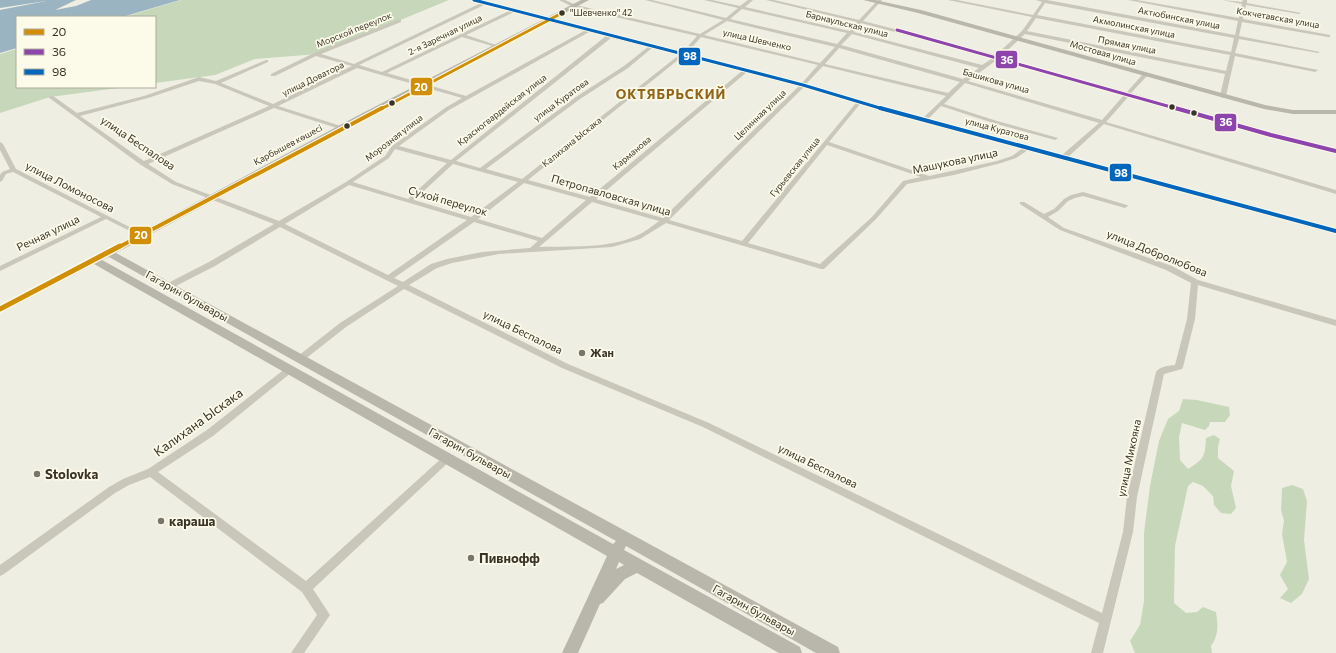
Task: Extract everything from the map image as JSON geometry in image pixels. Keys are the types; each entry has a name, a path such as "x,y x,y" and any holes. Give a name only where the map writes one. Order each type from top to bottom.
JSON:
{"main road":[{"name":"Қарбышев көшесі","path":"0,308 109,253 423,85 586,0"},
{"name":"Мостовая улица","path":"866,0 879,1 919,11 1264,107 1293,112 1336,112"},
{"name":"Гагарин бульвары","path":"109,253 832,653"},
{"name":"Гагарин бульвары","path":"94,260 794,653"},
{"path":"289,370 301,358"},
{"path":"570,653 615,552 623,538"},
{"path":"592,604 620,574 639,565"}],"street":[{"name":"улица Куратова","path":"474,0 803,85 859,102 1336,231"},
{"name":"улица Шевченко","path":"561,0 576,6 949,95"},
{"name":"Башикова улица","path":"647,0 838,46 964,81 1336,192"},
{"name":"Барнаульская улица","path":"706,0 849,32 983,67"},
{"name":"Калихана Ыскака","path":"389,278 472,220 523,181 682,54 700,36 727,19 751,0"},
{"path":"768,0 860,21 997,57 1336,151"},
{"name":"Акмолинская улица","path":"950,0 1315,70"},
{"path":"925,119 964,81 997,57 1024,32 1043,0"},
{"name":"Актюбинская улица","path":"1043,0 1318,52"},
{"name":"Кокчетавская улица","path":"1130,0 1328,36"},
{"path":"1224,0 1244,2 1299,13"},
{"name":"Целинная улица","path":"301,358 343,325 434,266 448,261 532,250 610,246 640,238 664,221 803,85 823,64 849,32 879,1"},
{"path":"1222,96 1244,2"},
{"name":"улица Доватора","path":"143,164 274,106 357,66 356,64 485,3"},
{"name":"2-я Заречная улица","path":"384,73 512,11"},
{"name":"Морской переулок","path":"273,75 316,54 399,21"},
{"name":"Морозная улица","path":"169,286 212,264 348,183 387,157 394,147 447,109 589,30"},
{"name":"Прямая улица","path":"1024,32 1227,73"},
{"path":"461,35 497,47"},
{"name":"Красногвардейская улица","path":"408,201 452,162 610,36"},
{"name":"улица Куратова","path":"482,169 578,98 626,66 652,46"},
{"name":"Морской переулок","path":"316,54 466,98"},
{"path":"218,83 266,61"},
{"name":"Карманова","path":"532,250 542,240 745,71"},
{"path":"1064,157 1103,122 1145,75"},
{"path":"77,115 146,97 199,79 218,83 274,106 342,128"},
{"name":"улица Беспалова","path":"51,97 143,164 174,183 280,224 565,366 706,425 1105,620"},
{"name":"Гурьевская улица","path":"744,244 859,102"},
{"path":"939,104 995,122 1055,138"},
{"path":"826,143 930,178"},
{"name":"улица Ломоносова","path":"0,144 14,170 142,235"},
{"name":"Петропавловская улица","path":"394,147 482,169 821,267"},
{"name":"Машукова улица","path":"821,267 874,218 898,188 905,182 930,178 999,162 1014,157 1028,147"},
{"path":"0,180 4,173 14,170"},
{"name":"Сухой переулок","path":"348,183 542,240"},
{"path":"1043,217 1056,210 1066,200 1073,196 1083,194 1126,206"},
{"name":"улица Добролюбова","path":"1022,203 1062,229 1169,268 1195,282 1336,323"},
{"name":"Речная улица","path":"0,269 106,217"},
{"name":"улица Микояна","path":"1097,653 1128,532 1132,497 1160,372 1166,369 1179,367 1190,319 1195,282"},
{"name":"Калихана Ыскака","path":"0,571 112,490 126,482 151,472 210,434 289,370"},
{"path":"306,588 447,459"},
{"path":"151,472 306,588 324,615 297,653"}],"green space":[{"path":"181,0 449,0 318,54 255,59 215,75 156,83 156,16 127,16"},
{"path":"16,49 16,88 118,88 50,97 0,113 0,54"},
{"path":"1183,399 1197,400 1229,407 1230,415 1225,422 1210,422 1209,426 1205,430 1182,423 1179,437 1180,460 1188,469 1203,457 1206,438 1214,435 1220,439 1218,458 1234,471 1231,486 1236,508 1231,514 1221,513 1214,505 1213,496 1203,486 1193,482 1188,486 1175,546 1174,603 1186,613 1197,612 1203,607 1216,612 1217,634 1211,646 1212,653 1135,653 1130,641 1140,625 1144,601 1144,533 1150,486 1159,441 1168,419 1179,411"},
{"path":"1292,485 1303,489 1307,501 1304,540 1309,579 1302,594 1291,603 1280,598 1288,589 1280,575 1287,562 1282,534 1284,521 1281,510 1282,488"}],"water":[{"path":"0,0 76,0 55,10 76,6 91,0 180,0 125,16 16,16 16,48 0,53 0,10 46,1 0,8"}],"transit line":[{"name":"98","path":"474,0 803,85 859,102 1336,231"},
{"name":"20","path":"0,309 562,13"},
{"name":"36","path":"897,30 1271,135 1336,151"}],"place":[{"name":"\"Шевченко\" 42","path":"562,13"},
{"name":"Жан","path":"582,353"},
{"name":"Stolovka","path":"37,474"},
{"name":"караша","path":"161,521"},
{"name":"Пивнофф","path":"471,558"}],"district":[{"name":"ОКТЯБРЬСКИЙ","path":"671,94"}]}
